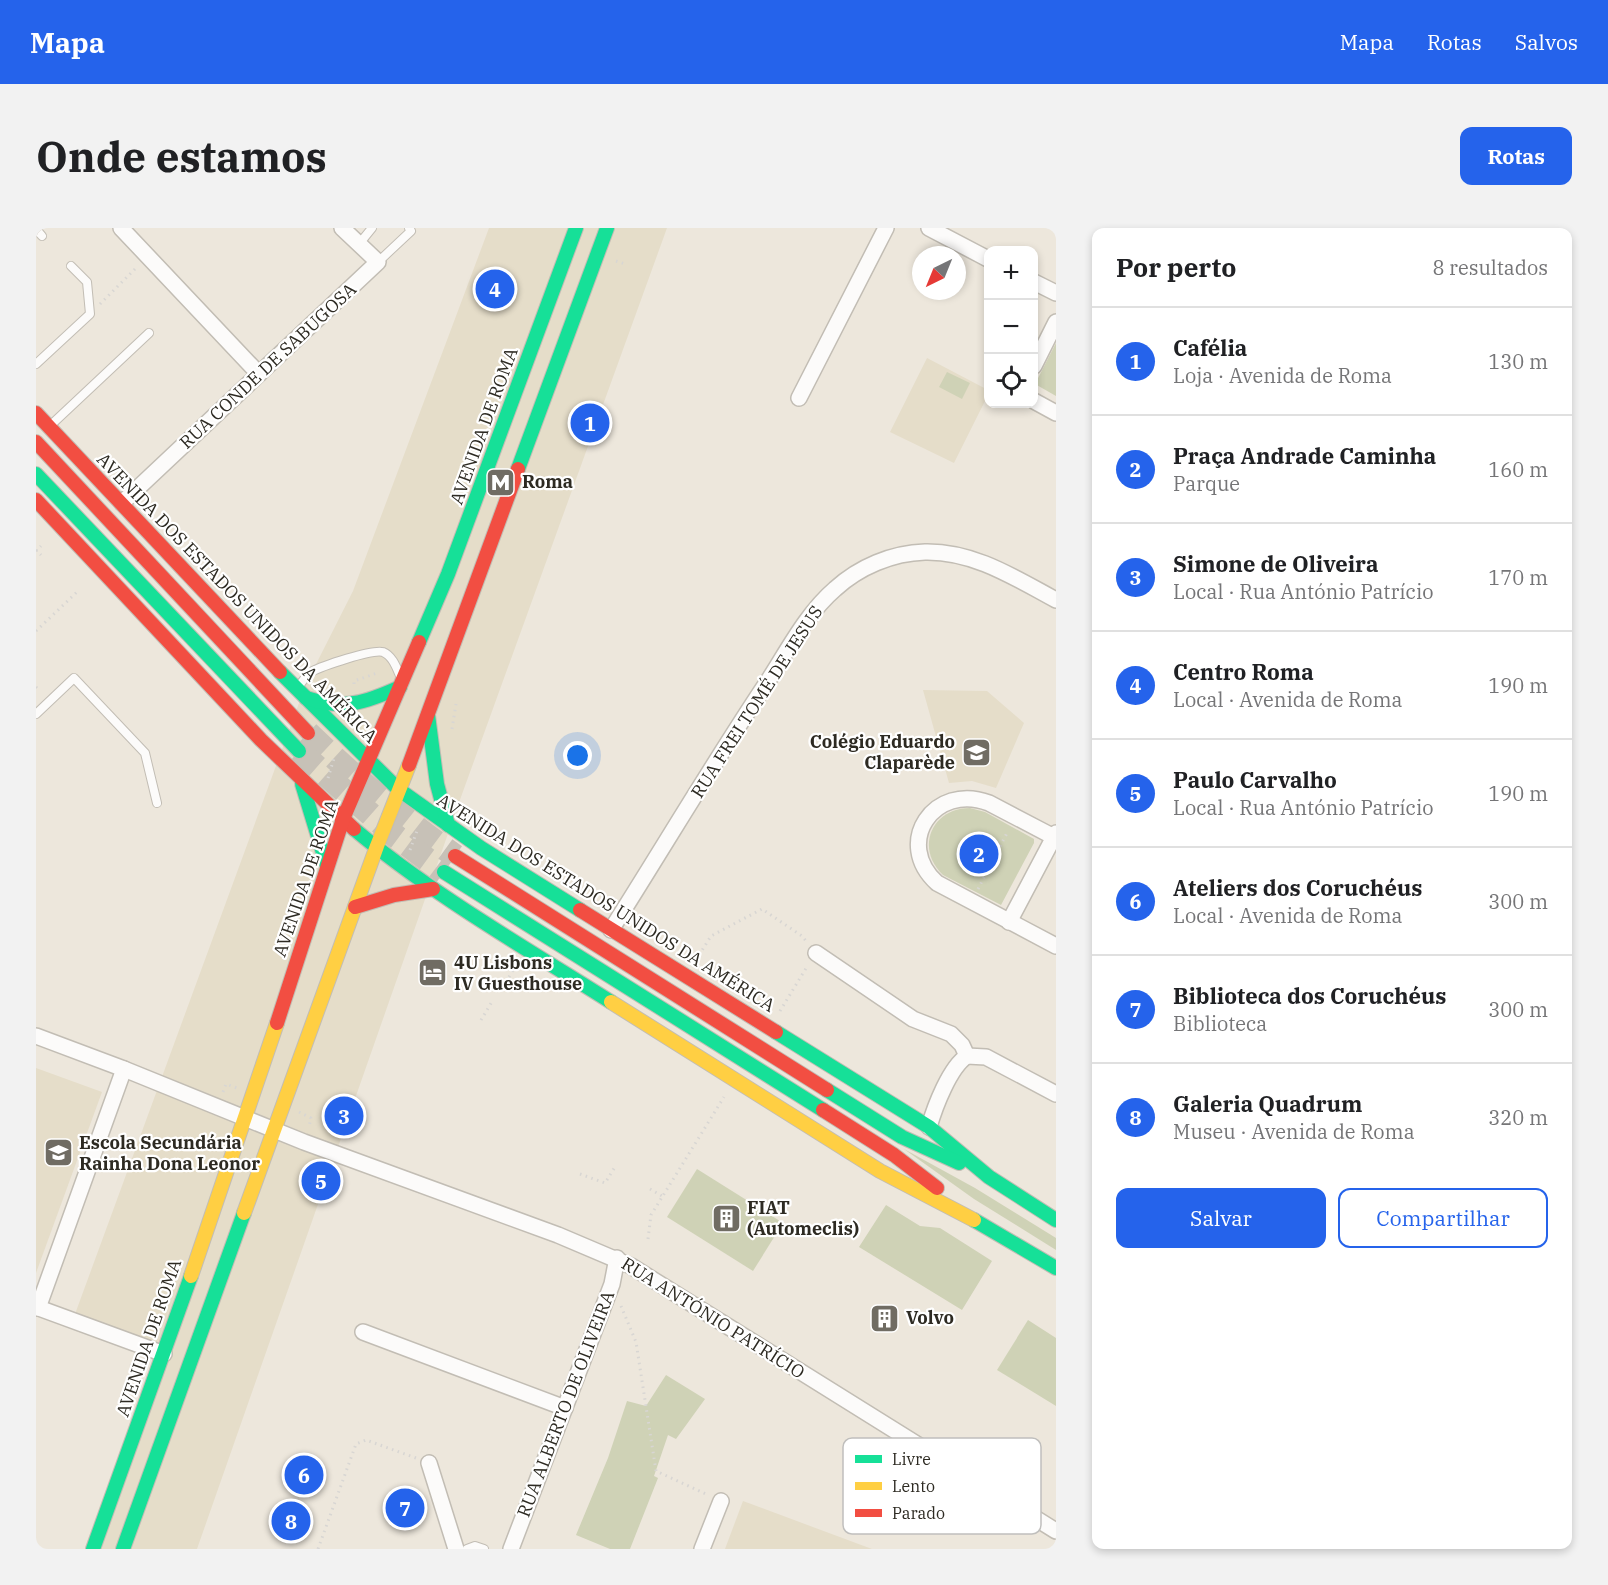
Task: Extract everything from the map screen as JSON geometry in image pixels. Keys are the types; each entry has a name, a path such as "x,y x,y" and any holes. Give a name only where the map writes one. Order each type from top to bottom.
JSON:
{"main road":[{"name":"AVENIDA DE ROMA","path":"93,1549 164,1354 279,1017 343,819 448,574 576,228"},
{"path":"123,1549 377,846 607,228"},
{"name":"AVENIDA DOS ESTADOS UNIDOS DA AMÉRICA","path":"36,413 300,694 398,789 448,825 611,930 929,1127 989,1177 1056,1220"},
{"path":"36,442 308,733"},
{"path":"36,474 299,751"},
{"path":"36,501 301,782 343,819 433,889 880,1171 987,1227 1056,1268"},
{"path":"300,694 327,705 353,705 401,685"},
{"path":"428,714 437,784 448,825"},
{"path":"301,782 327,866"},
{"name":"AVENIDA DOS ESTADOS UNIDOS DA AMÉRICA","path":"455,856 902,1137 989,1177"},
{"path":"444,872 894,1155 987,1227"},
{"path":"355,907 394,895 433,889"},
{"path":"164,1354 189,1363"}],"street":[{"path":"121,228 259,374"},
{"path":"342,228 378,262"},
{"path":"799,398 886,228"},
{"path":"929,228 984,257"},
{"name":"RUA CONDE DE SABUGOSA","path":"122,503 378,262"},
{"path":"1038,284 1056,293"},
{"path":"1038,358 1056,323"},
{"path":"1038,403 1056,413"},
{"name":"RUA FREI TOMÉ DE JESUS","path":"611,930 812,614 834,589 847,579 876,563 892,558 924,552 941,553 958,555 989,565 1056,600"},
{"path":"1010,922 1055,835 989,803 970,798 952,800 943,804 929,816 919,842 924,869 930,877 945,889 1056,946"},
{"path":"816,953 913,1019 951,1034 968,1056"},
{"name":"RUA ANTÓNIO PATRÍCIO","path":"36,1036 274,1130 617,1258 907,1438"},
{"path":"929,1127 956,1065 968,1056 987,1057 1056,1094"},
{"path":"124,1069 37,1308 164,1354"},
{"name":"RUA ALBERTO DE OLIVEIRA","path":"512,1549 612,1284 617,1258"},
{"path":"363,1332 566,1408"},
{"path":"429,1463 456,1549"},
{"path":"702,1549 721,1501"},
{"name":"RUA ANTÓNIO PATRÍCIO","path":"1041,1522 1056,1531"}],"lane":[{"path":"359,244 372,228"},
{"path":"378,262 411,231 409,228"},
{"path":"36,229 42,236"},
{"path":"36,364 90,314 87,282 71,266"},
{"path":"49,427 149,333"},
{"path":"300,694 306,676 320,668 376,651 393,660 401,685"},
{"path":"36,714 74,678 145,753 157,803"},
{"path":"467,1549 475,1546 484,1549"}],"path":[{"path":"90,314 148,257"},
{"path":"616,261 625,264"},
{"path":"40,555 36,551 41,546"},
{"path":"36,631 77,592"},
{"path":"359,679 377,673"},
{"path":"452,724 456,704"},
{"path":"326,785 338,746"},
{"path":"409,853 420,823"},
{"path":"975,896 1012,823"},
{"path":"695,962 711,936 762,909 802,936 816,953 770,1028"},
{"path":"509,977 514,968"},
{"path":"481,1020 493,1000"},
{"path":"648,1239 651,1215 729,1090"},
{"path":"580,1174 605,1183 615,1167 617,1168"},
{"path":"650,1189 662,1196"},
{"path":"612,1284 636,1342 656,1471 721,1501"},
{"path":"318,1549 356,1444 366,1440 429,1463"}],"shaded area":[{"path":"489,228 667,228 457,808 197,1549 85,1549 155,1357 71,1325 306,684 353,591"},
{"path":"927,358 984,388 984,403 954,463 890,432"},
{"name":"Colégio Eduardo Claparède","path":"923,690 987,691 1024,723 996,788 972,781 949,783"},
{"name":"Escola Secundária Rainha Dona Leonor","path":"36,1068 102,1092 36,1273"},
{"path":"743,1501 872,1549 725,1549"}],"green space":[{"path":"1056,343 1056,396 1038,386 1038,378"},
{"path":"947,372 970,383 962,399 939,387"},
{"path":"970,808 985,812 1034,839 1001,905 943,875 930,854 931,832 937,822 956,810"},
{"path":"904,1149 975,1188 1056,1238 1056,1250 974,1199"},
{"name":"FIAT (Automeclis)","path":"697,1169 783,1223 753,1271 667,1217"},
{"path":"886,1205 920,1226 940,1228 992,1261 962,1310 859,1247"},
{"path":"1028,1320 1056,1338 1056,1406 997,1370"},
{"path":"666,1375 705,1399 676,1439 668,1435 654,1476 658,1478 630,1549 610,1549 576,1535 608,1458 627,1401 646,1406"}],"tunnel":[{"path":"308,733 380,798 455,856"},
{"path":"299,751 394,835 444,872"}],"traffic: fast":[{"path":"419,642 448,574 576,228"},
{"path":"518,469 607,228"},
{"path":"36,474 299,751"},
{"path":"280,672 398,789 481,848 580,910"},
{"path":"306,698 332,704 354,703 400,687"},
{"path":"428,715 437,784 448,825"},
{"path":"302,784 327,866"},
{"path":"354,829 447,898 611,1002"},
{"path":"444,872 823,1110"},
{"path":"776,1032 929,1127 989,1177 1056,1220"},
{"path":"827,1090 902,1137 959,1163"},
{"path":"123,1549 244,1213"},
{"path":"974,1220 1056,1268"},
{"path":"93,1549 191,1276"}],"traffic: slow":[{"path":"244,1213 377,846 409,765"},
{"path":"611,1002 880,1171 974,1220"},
{"path":"191,1276 277,1023"}],"traffic: jam":[{"path":"36,413 280,672"},
{"path":"36,442 308,733"},
{"path":"409,765 518,469"},
{"path":"36,500 261,740 354,829"},
{"path":"277,1023 343,819 419,642"},
{"path":"455,856 827,1090"},
{"path":"355,907 394,895 433,889"},
{"path":"580,910 776,1032"},
{"path":"823,1110 894,1155 937,1188"}],"place":[{"name":"Centro Roma","path":"495,289"},
{"name":"Cafélia","path":"590,423"},
{"name":"Roma","path":"501,482"},
{"name":"Colégio Eduardo Claparède","path":"976,752"},
{"name":"Praça Andrade Caminha","path":"979,854"},
{"name":"4U Lisbons IV Guesthouse","path":"433,973"},
{"name":"Simone de Oliveira","path":"344,1116"},
{"name":"Escola Secundária Rainha Dona Leonor","path":"58,1153"},
{"name":"Paulo Carvalho","path":"321,1181"},
{"name":"FIAT (Automeclis)","path":"726,1218"},
{"name":"Volvo","path":"885,1318"},
{"name":"Ateliers dos Coruchéus","path":"304,1475"},
{"name":"Biblioteca dos Coruchéus","path":"405,1508"},
{"name":"Galeria Quadrum","path":"291,1521"}]}
